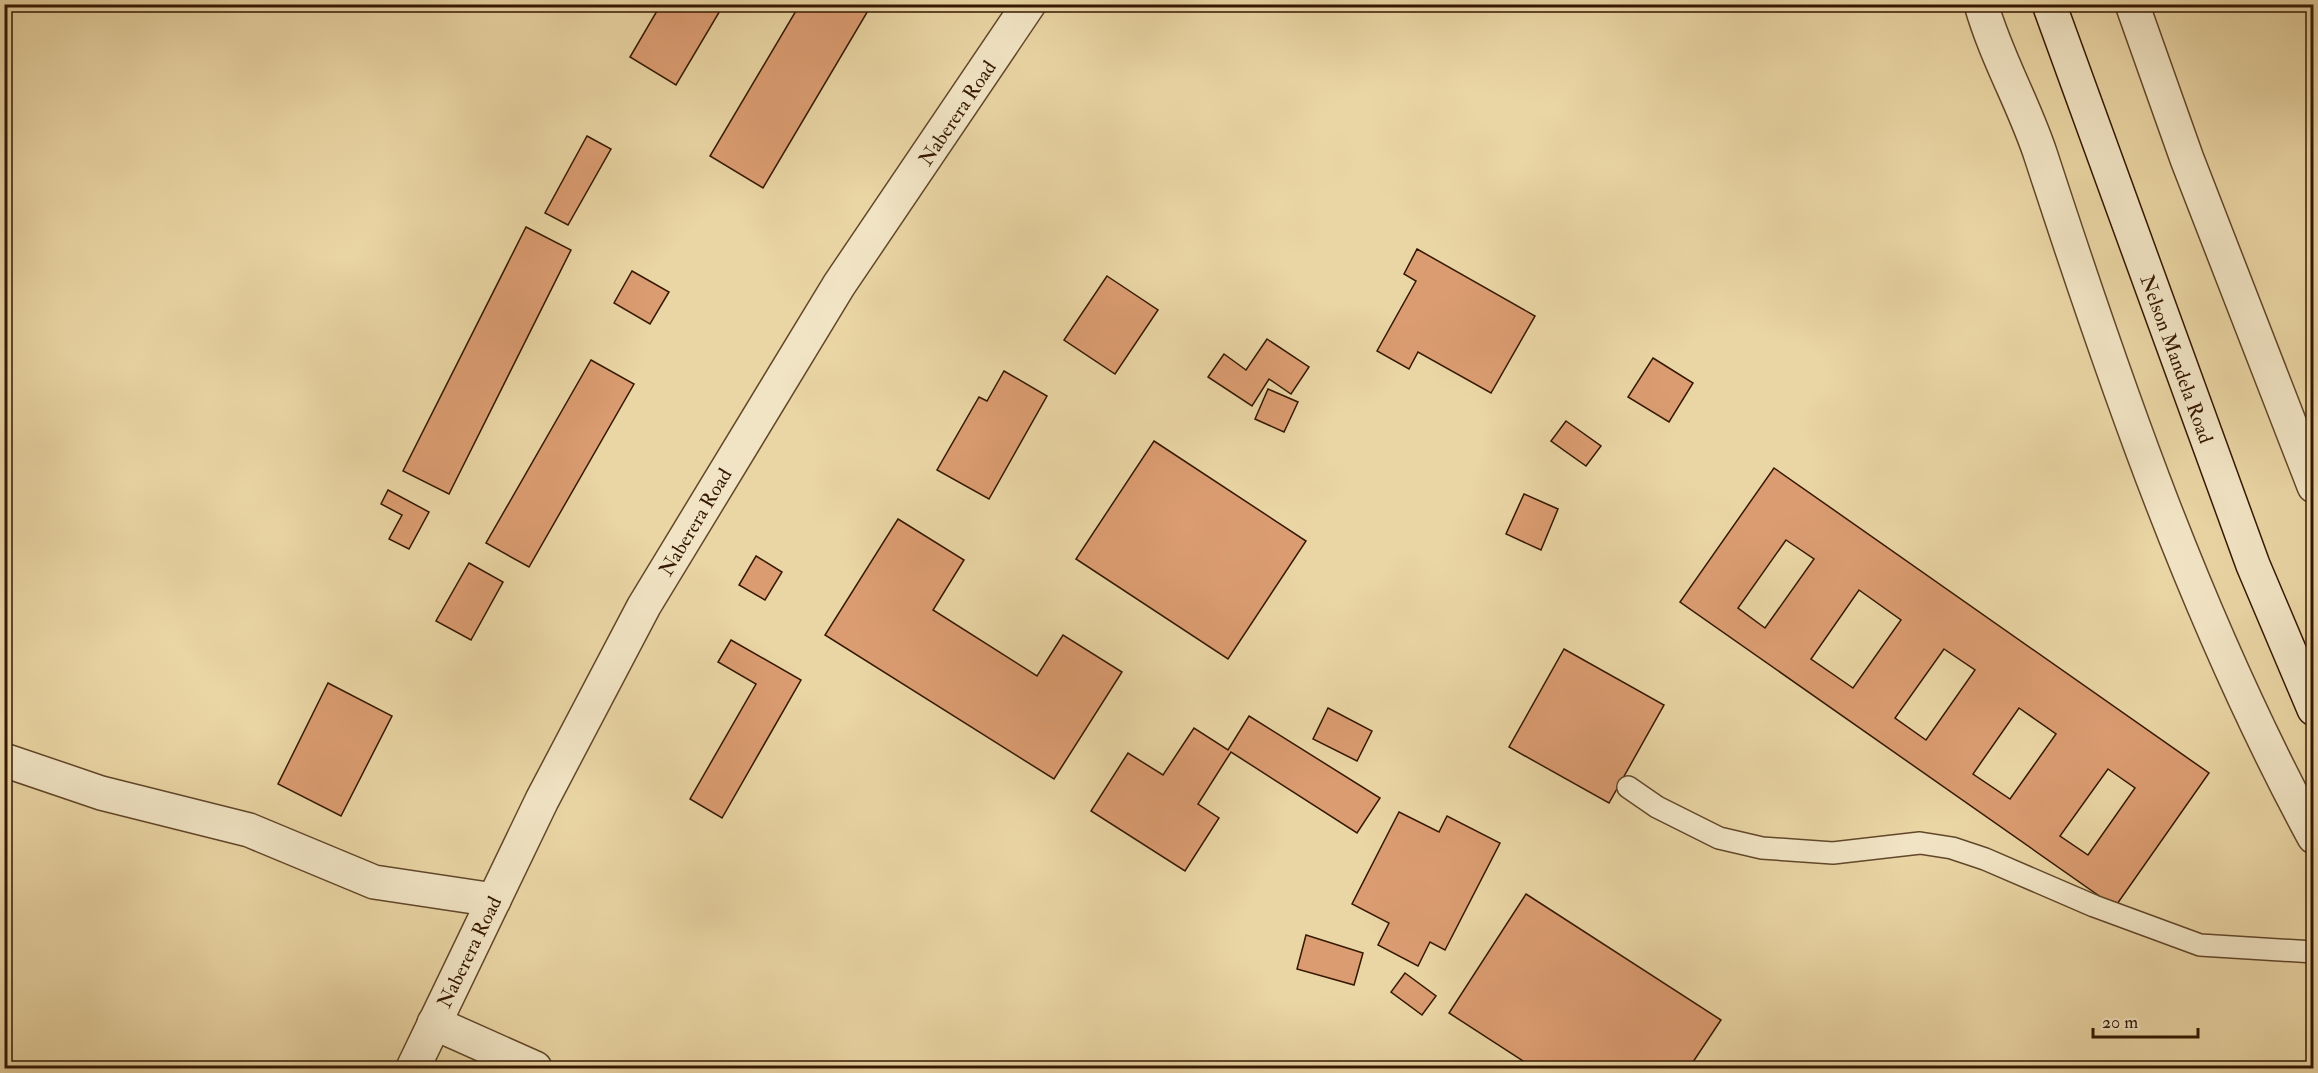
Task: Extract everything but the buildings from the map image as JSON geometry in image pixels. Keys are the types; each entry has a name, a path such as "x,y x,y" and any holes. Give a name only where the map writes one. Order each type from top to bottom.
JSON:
{"street":[{"name":"Naberera Road","path":"413,1068 542,800 644,606 839,285 974,90 1029,4"},
{"path":"1981,4 2040,153 2085,291 2194,588 2278,769 2313,837"},
{"name":"Nelson Mandela Road","path":"2049,4 2253,565 2313,709"},
{"path":"2132,4 2187,159 2313,486"},
{"path":"4,760 101,793 249,830 374,882 494,900"},
{"path":"434,1023 535,1068"}],"lane":[{"path":"1628,787 1657,807 1719,838 1762,848 1833,853 1920,843 1952,848 1985,858 2094,906 2200,945 2313,952"}]}
